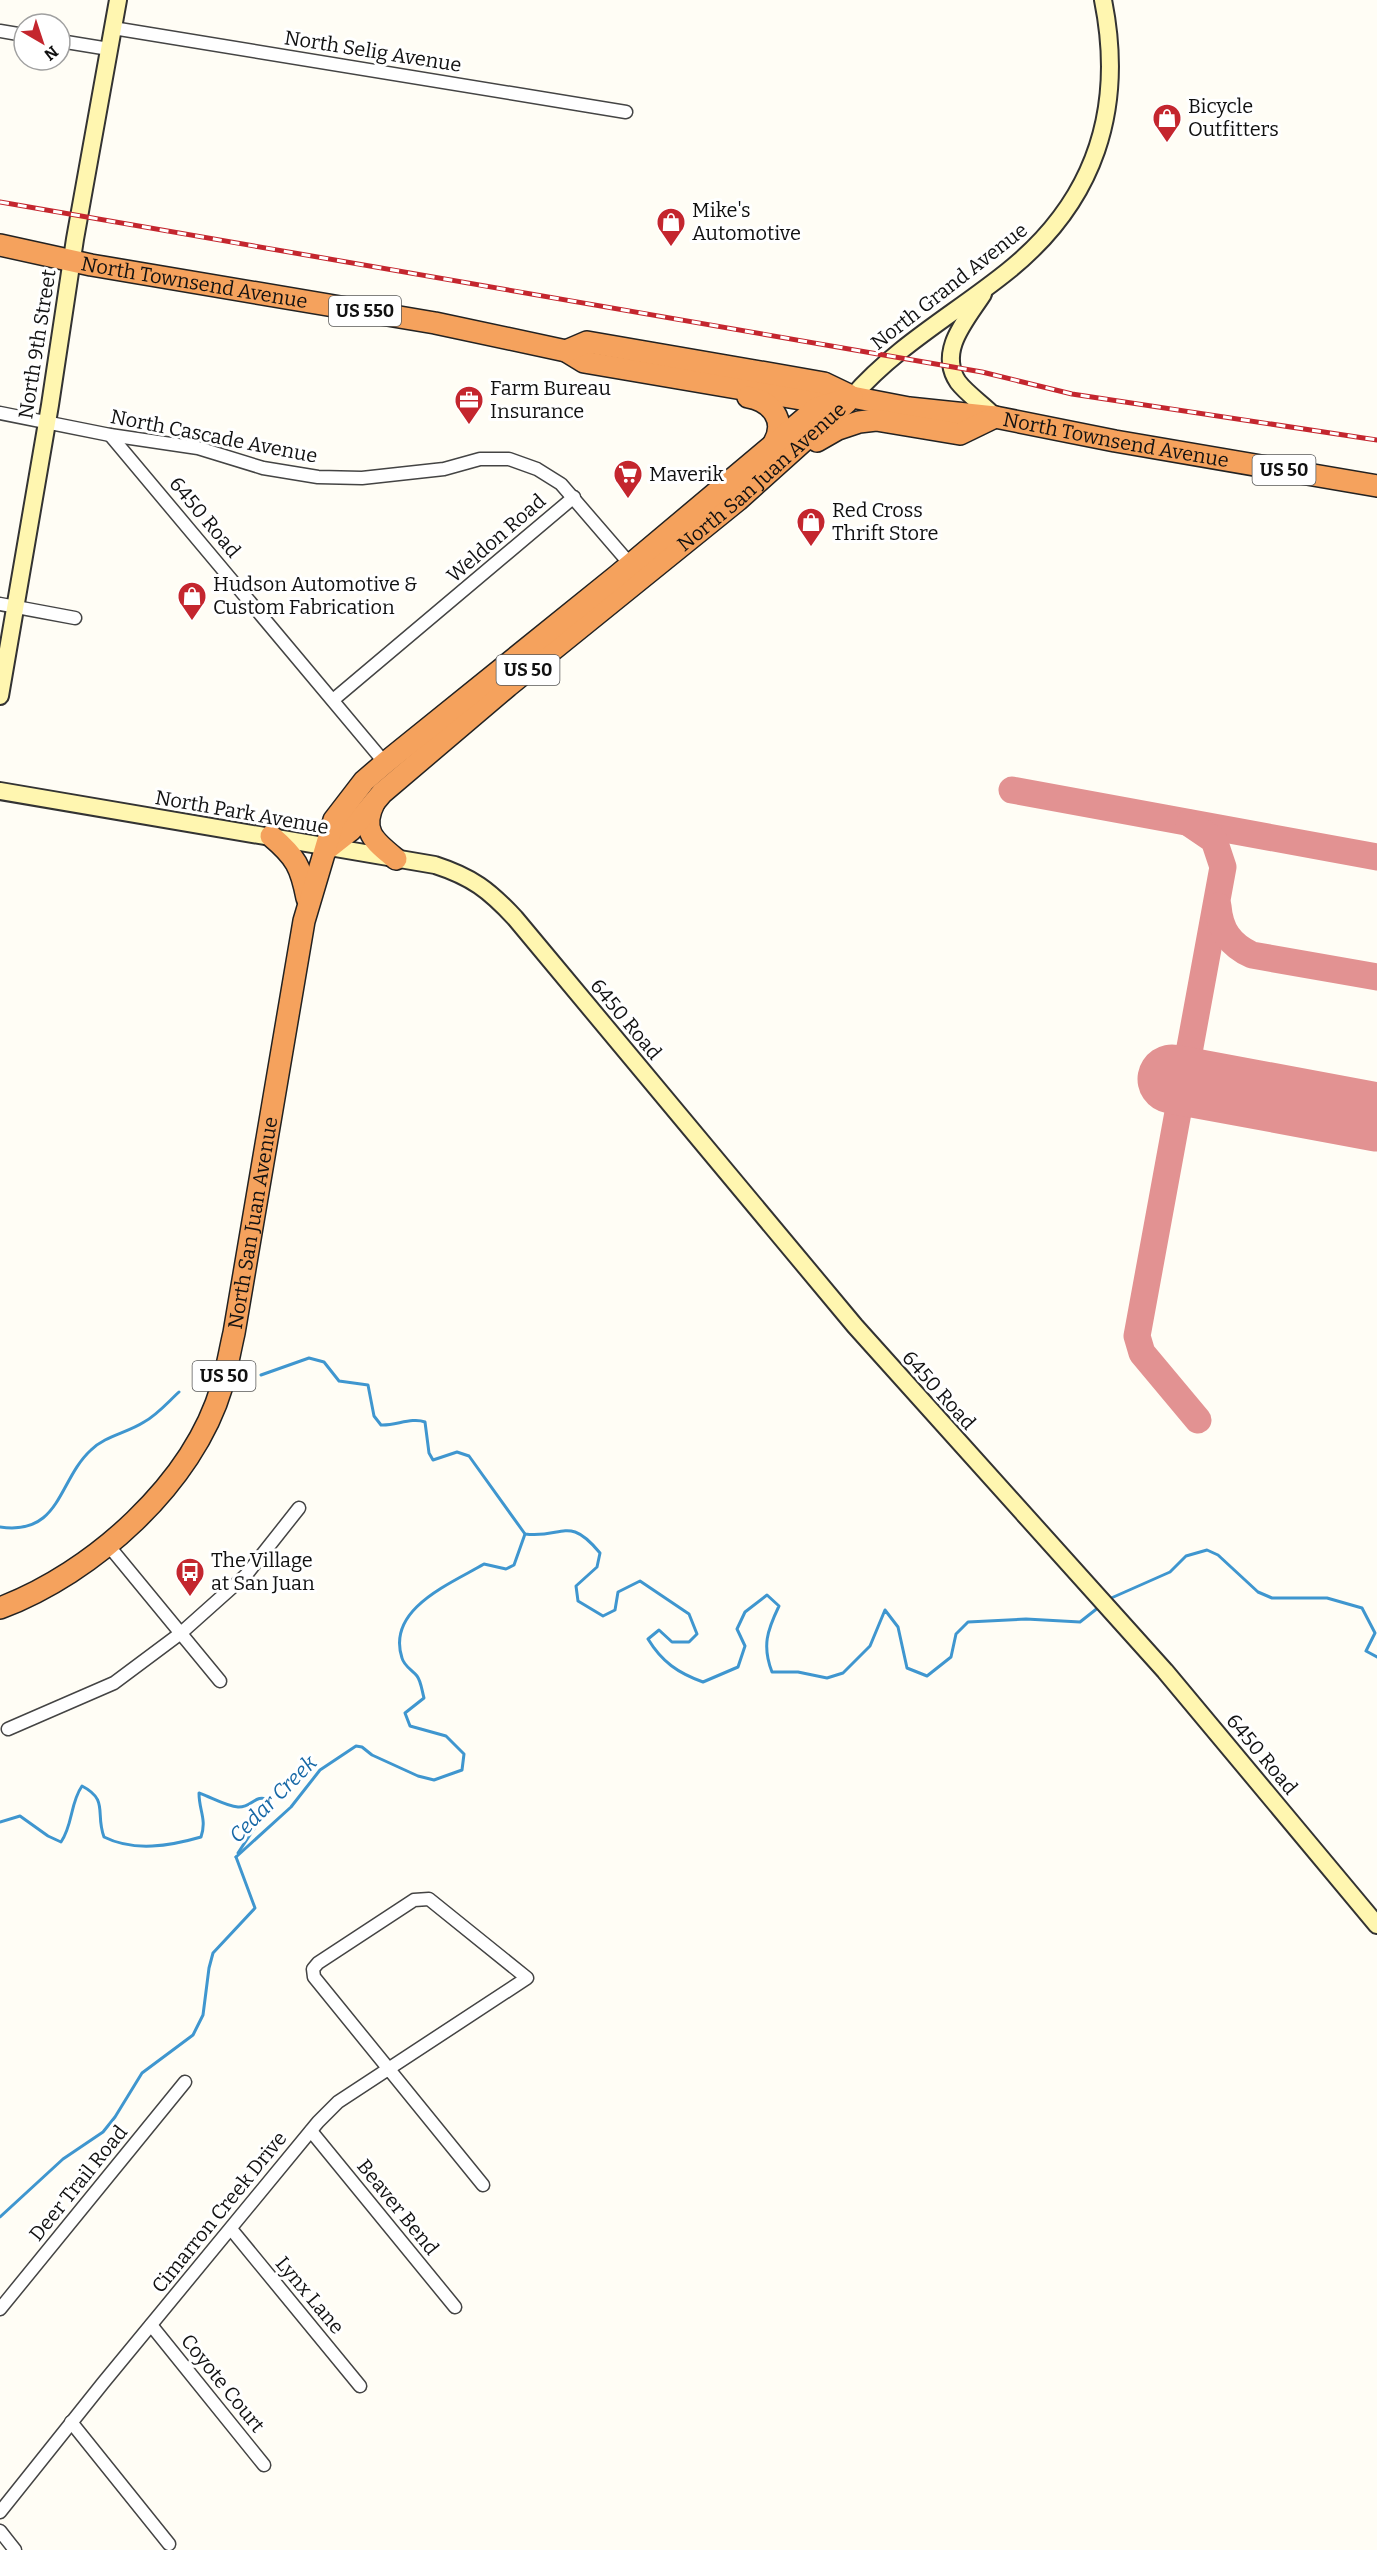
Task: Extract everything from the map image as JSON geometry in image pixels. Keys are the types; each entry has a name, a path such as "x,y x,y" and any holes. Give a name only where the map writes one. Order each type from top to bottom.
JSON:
{"highway":[{"name":"North Townsend Avenue","path":"0,245 71,260 435,322 566,351 584,362 801,399 852,397 909,408 995,417 1115,441 1377,486"},
{"name":"North Townsend Avenue","path":"566,351 587,342 824,383 852,397"},
{"path":"667,376 682,387 761,399 772,408 779,421 779,435 774,443"},
{"name":"North San Juan Avenue","path":"0,1608 48,1587 108,1545 151,1502 175,1473 201,1433 222,1387 234,1333 308,904 317,870 327,849 333,820 364,781 385,763 630,564 774,443 817,408 852,397"},
{"name":"North San Juan Avenue","path":"327,849 351,830 375,801 508,686 738,500 852,397"},
{"name":"US 50","path":"738,500 813,444 838,429 876,420 960,434 995,417"},
{"path":"375,801 368,815 370,834 396,859"},
{"path":"271,836 292,854 297,863 308,904"}],"street":[{"name":"North 9th Street","path":"0,696 7,605 48,421 71,260 118,0"},
{"name":"North Grand Avenue","path":"852,397 876,369 1026,255 1062,218 1094,159 1108,104 1112,66 1103,0"},
{"name":"North Selig Avenue","path":"113,28 626,112"},
{"path":"72,43 109,49"},
{"path":"987,286 956,335 952,346 952,367 958,381 995,417"},
{"name":"North Cascade Avenue","path":"0,413 110,435 198,448 262,468 318,477 362,478 444,469 480,459 509,459 547,474 574,497 630,564"},
{"name":"6450 Road","path":"110,435 385,763"},
{"name":"Weldon Road","path":"333,700 574,497"},
{"path":"7,605 75,618"},
{"name":"North Park Avenue","path":"0,791 301,840 327,849 435,865 474,880"},
{"name":"6450 Road","path":"474,880 497,898 515,918 855,1326 1173,1680 1377,1925"},
{"path":"8,1730 114,1683 181,1633 246,1575 299,1509"},
{"path":"108,1545 220,1681"},
{"path":"389,2068 527,1978 429,1899 423,1897 414,1900 313,1969 314,1977 483,2185"},
{"name":"Cimarron Creek Drive","path":"0,2512 71,2422 311,2131 338,2102 389,2068"},
{"name":"Deer Trail Road","path":"0,2309 186,2082"},
{"name":"Beaver Bend","path":"311,2131 455,2307"},
{"name":"Lynx Lane","path":"231,2229 360,2386"},
{"name":"Coyote Court","path":"151,2325 264,2465"},
{"path":"71,2422 169,2544"},
{"path":"0,2531 15,2550"}],"waterway":[{"path":"261,1375 309,1358 324,1362 339,1381 368,1385 374,1416 381,1425 415,1420 425,1422 429,1453 433,1460 457,1452 469,1456 525,1534 538,1535 572,1531 589,1541 600,1553 597,1567 576,1586 578,1601 603,1616 615,1610 618,1592 640,1581 689,1614 697,1634 689,1642 672,1642 659,1630 648,1639 671,1666 703,1682 738,1667 745,1646 737,1629 745,1612 767,1595 779,1606 767,1639 767,1654 772,1672 798,1672 827,1678 843,1673 870,1646 885,1610 898,1627 907,1668 927,1676 951,1657 956,1634 968,1622 1026,1619 1080,1622 1099,1607"},
{"path":"0,1527 20,1528 35,1523 47,1515 80,1462 91,1450 103,1441 149,1419 179,1392"},
{"name":"Cedar Creek","path":"236,1857 291,1807 320,1770 356,1746 418,1776 434,1780 462,1770 464,1754 446,1736 410,1726 405,1713 424,1698 418,1678 406,1666 402,1658 400,1641 403,1625 424,1600 484,1564 506,1569 514,1565 525,1534"},
{"path":"1109,1599 1170,1572 1186,1556 1207,1550 1218,1555 1258,1592 1272,1598 1327,1598 1362,1608 1375,1633 1366,1651 1377,1657"},
{"name":"Cedar Creek","path":"0,1822 20,1816 48,1836 61,1842 82,1786 96,1796 104,1837 127,1845 165,1845 201,1837 203,1820 199,1793 238,1807 243,1807 260,1798 269,1800 270,1804 238,1853"},
{"path":"0,2217 63,2159 103,2132 142,2073 193,2035 203,2015 213,1953 255,1908 236,1857"}],"taxiway":[{"path":"1012,790 1377,857"},
{"path":"1189,823 1214,840 1223,867 1137,1336 1142,1353 1198,1420"},
{"path":"1218,906 1221,922 1228,936 1244,951 1252,955 1377,977"}],"runway":[{"path":"1172,1079 1377,1117"}],"railway":[{"path":"0,202 982,372 1072,394 1377,440"}],"place":[{"name":"Bicycle Outfitters","path":"1167,144"},
{"name":"Mike's Automotive","path":"671,248"},
{"name":"Farm Bureau Insurance","path":"469,426"},
{"name":"Maverik","path":"628,500"},
{"name":"Red Cross Thrift Store","path":"811,548"},
{"name":"Hudson Automotive & Custom Fabrication","path":"192,622"},
{"name":"The Village at San Juan","path":"190,1598"}]}
